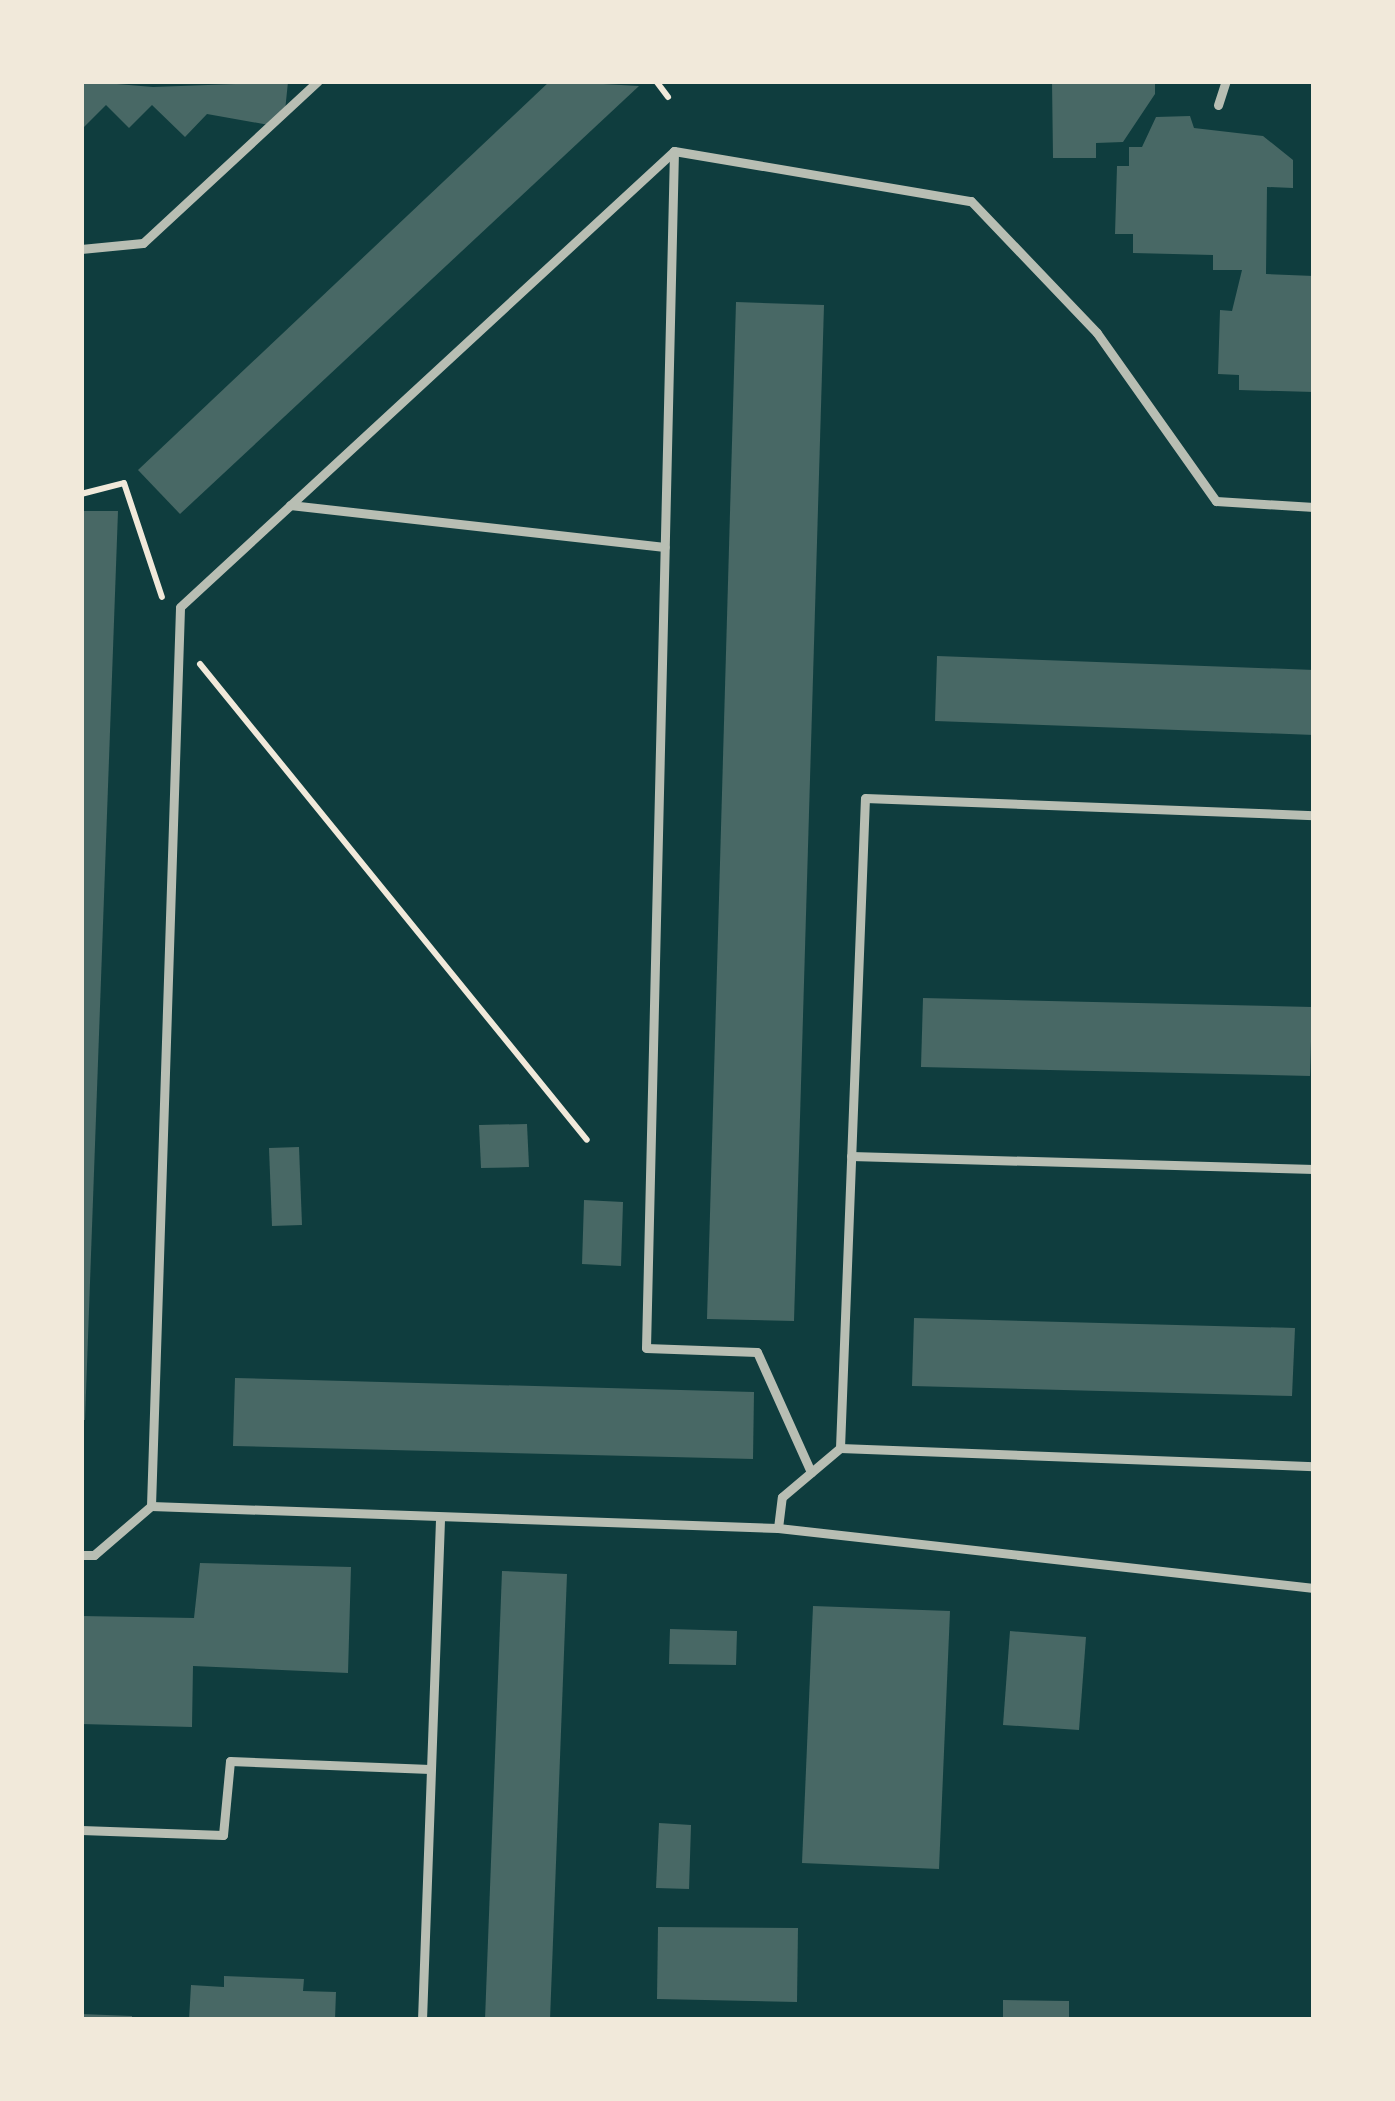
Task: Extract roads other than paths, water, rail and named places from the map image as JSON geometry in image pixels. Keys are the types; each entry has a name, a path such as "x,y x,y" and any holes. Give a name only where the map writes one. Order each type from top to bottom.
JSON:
{"lane":[{"path":"81,249 143,244 318,81"},
{"path":"1218,105 1226,81"},
{"path":"151,1506 180,607 674,152"},
{"path":"674,152 971,200 1096,333 1216,501 1314,507"},
{"path":"674,152 646,1348 758,1352 811,1472"},
{"path":"290,505 664,547"},
{"path":"840,1448 866,798 1314,815"},
{"path":"851,1156 1314,1169"},
{"path":"778,1528 782,1496 840,1448 1314,1466"},
{"path":"81,1555 94,1555 151,1506 778,1528 1314,1588"},
{"path":"422,2020 440,1519"},
{"path":"81,1830 223,1835 230,1761 430,1769"}]}
